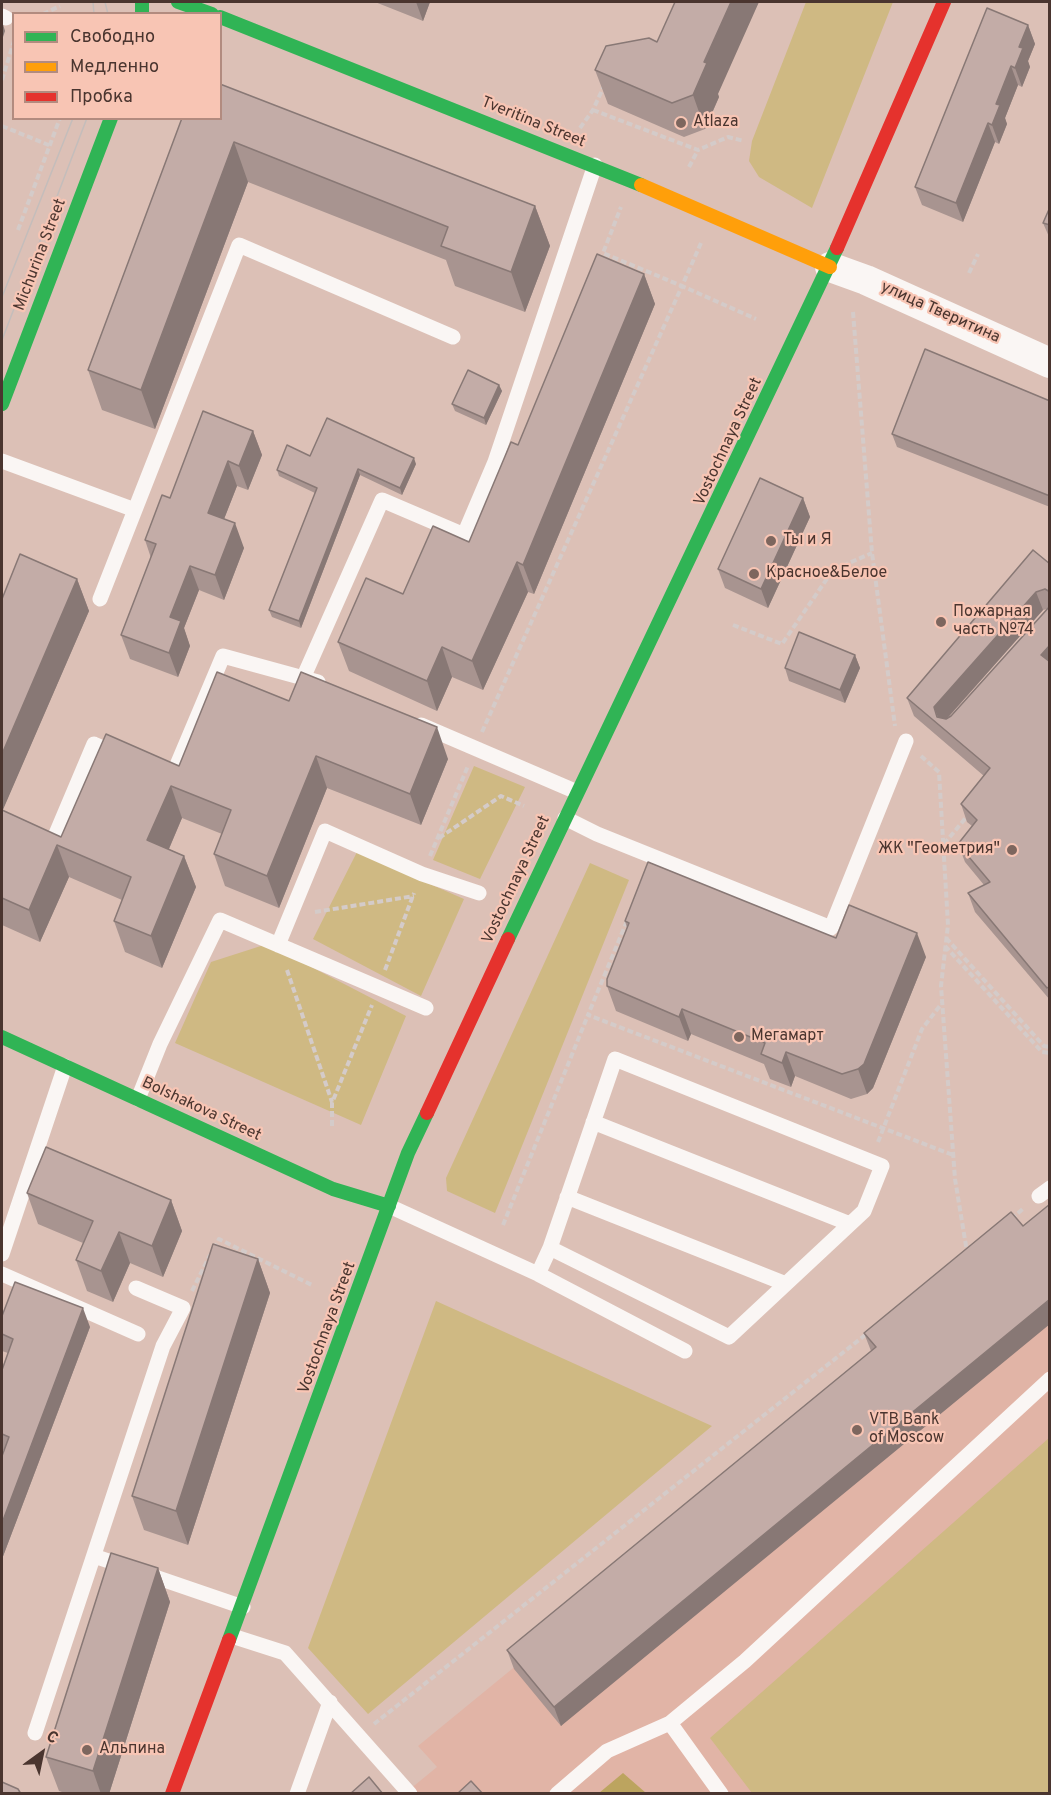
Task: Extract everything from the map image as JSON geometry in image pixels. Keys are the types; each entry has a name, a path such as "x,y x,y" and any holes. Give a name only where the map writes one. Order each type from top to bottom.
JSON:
{"main road":[{"path":"177,2 206,12"},
{"name":"Vostochnaya Street","path":"172,1794 243,1607 408,1153 577,792 830,267 944,2"},
{"name":"Tveritina Street","path":"222,18 595,165 830,267"},
{"name":"Michurina Street","path":"2,404 110,120"},
{"name":"Bolshakova Street","path":"2,1037 333,1189 390,1206"}],"street":[{"name":"улица Тверитина","path":"830,267 866,280 1050,363"}],"lane":[{"path":"304,676 382,500 464,535 495,462 595,165"},
{"path":"100,599 239,245 453,337"},
{"path":"2,461 135,510"},
{"path":"152,769 172,777 223,656 304,676 336,690"},
{"path":"411,721 577,792"},
{"path":"565,818 597,834 831,928 906,741"},
{"path":"53,841 94,744 133,761"},
{"path":"278,945 325,831 422,874 479,893"},
{"path":"138,1099 160,1044 220,921 426,1008"},
{"path":"538,1274 550,1248 615,1059 882,1166 864,1211 729,1337 550,1248"},
{"path":"2,1254 65,1066"},
{"path":"593,1122 850,1224"},
{"path":"567,1197 786,1284"},
{"path":"390,1206 538,1274 685,1351"},
{"path":"2,1274 138,1334"},
{"path":"35,1732 163,1346 183,1308 136,1288"},
{"path":"556,1794 607,1751 670,1723 745,1661 1050,1379"},
{"path":"94,1556 243,1607"},
{"path":"232,1636 285,1653 411,1794"},
{"path":"297,1794 330,1702"},
{"path":"670,1723 721,1794"}],"path":[{"path":"47,12 60,6"},
{"path":"2,80 12,48"},
{"path":"580,129 593,110 608,76"},
{"path":"593,110 698,150"},
{"path":"18,230 59,120"},
{"path":"2,126 51,146"},
{"path":"689,167 698,150 728,137 744,141"},
{"path":"623,201 603,253 756,319"},
{"path":"422,874 475,748 704,235"},
{"path":"969,273 978,254"},
{"path":"733,625 782,644 833,570 872,553"},
{"path":"438,838 501,796 524,806"},
{"path":"944,844 974,808"},
{"path":"290,916 462,888"},
{"path":"503,1225 631,911"},
{"path":"946,938 1044,1046 1050,1047"},
{"path":"278,945 332,1103"},
{"path":"945,946 1042,1052 1050,1053"},
{"path":"869,1161 884,1130 922,1029 942,1002"},
{"path":"588,1015 953,1155"},
{"path":"955,1179 967,1254 975,1247"},
{"path":"183,1308 219,1239 312,1285"},
{"path":"360,1736 877,1326"}],"shaded area":[{"path":"806,2 893,2 812,208 759,177 749,161 752,141"},
{"path":"474,766 525,787 480,879 433,860"},
{"path":"357,852 464,899 421,996 313,939"},
{"path":"590,863 629,880 495,1213 447,1191 446,1178"},
{"path":"267,944 406,1016 361,1125 175,1043 211,962"},
{"path":"1049,1229 1049,1793 404,1794 437,1767 418,1746"},
{"path":"436,1301 712,1426 368,1714 308,1648"},
{"path":"1049,1438 1049,1793 752,1793 710,1738"},
{"path":"623,1773 646,1793 599,1793"}],"building":[{"path":"675,2 731,2 704,62 707,63 693,95 672,103 595,70 606,46 649,38 657,42"},
{"path":"987,8 1028,25 1019,47 1023,48 1015,68 1011,66 996,104 1000,105 992,125 988,123 956,203 915,187"},
{"path":"222,85 535,206 511,272 441,246 448,227 234,142 141,390 88,370 181,120 222,120"},
{"path":"1050,207 1050,225 1043,223"},
{"path":"597,254 644,274 523,565 517,562 472,661 442,647 427,681 338,642 366,578 403,594 433,526 469,542 511,442 518,445"},
{"path":"925,349 1050,401 1050,496 892,434"},
{"path":"468,370 499,385 484,418 452,404"},
{"path":"203,411 253,431 239,466 228,461 208,513 235,523 215,575 190,566 170,617 181,621 169,653 121,635 156,544 145,540 162,495 170,498"},
{"path":"327,418 414,458 400,488 358,469 299,621 269,610 317,488 277,470 287,445 310,456"},
{"path":"760,478 803,498 761,589 718,569"},
{"path":"1033,550 1050,564 1050,592 1045,589 1036,592 934,707 937,717 946,719 951,716 1050,606 1050,645 1041,655 1050,662 1050,986 1047,988 968,893 990,882 958,844 977,820 961,804 990,768 907,698"},
{"path":"20,554 77,579 2,754 2,599"},
{"path":"799,632 855,655 840,690 785,668"},
{"path":"217,672 289,701 301,672 437,727 410,794 316,756 267,876 214,854 231,810 171,786 147,840 184,856 151,936 114,921 131,877 57,845 29,910 2,898 2,810 61,837 106,734 179,766"},
{"path":"648,862 836,938 849,905 917,933 864,1064 858,1069 842,1074 786,1052 782,1063 761,1054 765,1043 682,1009 679,1017 607,986 607,979 629,923 625,921"},
{"path":"46,1147 171,1200 152,1246 119,1232 101,1271 76,1260 93,1221 27,1193"},
{"path":"1050,1204 1050,1299 554,1707 507,1650 876,1347 864,1333 1011,1212 1023,1226"},
{"path":"213,1244 258,1259 176,1511 132,1496"},
{"path":"15,1282 83,1308 2,1523 2,1456 9,1437 2,1434 2,1370 13,1339 2,1334 2,1316"},
{"path":"111,1553 158,1568 93,1771 46,1757"},
{"path":"369,1777 383,1794 350,1794"},
{"path":"471,1781 483,1794 457,1794"},
{"path":"2,1782 18,1789 21,1794 2,1794"}],"tram line":[{"path":"93,2 94,12"},
{"path":"105,2 108,12"},
{"path":"2,297 72,120"},
{"path":"2,340 86,120"}],"traffic: fast":[{"path":"142,2 142,12"},
{"path":"178,2 206,12"},
{"path":"222,18 641,185"},
{"path":"2,404 110,120"},
{"path":"508,939 837,248"},
{"path":"2,1037 333,1189 389,1206"},
{"path":"229,1640 408,1153 427,1113"}],"traffic: slow":[{"path":"641,185 830,267"}],"traffic: jam":[{"path":"837,248 944,2"},
{"path":"427,1113 508,939"},
{"path":"172,1794 229,1640"}],"place":[{"name":"Atlaza","path":"681,123"},
{"name":"Ты и Я","path":"771,541"},
{"name":"Красное&Белое","path":"754,574"},
{"name":"Пожарная часть №74","path":"941,622"},
{"name":"ЖК \"Геометрия\"","path":"1012,850"},
{"name":"Мегамарт","path":"739,1037"},
{"name":"VTB Bank of Moscow","path":"857,1430"},
{"name":"Альпина","path":"87,1750"}]}
